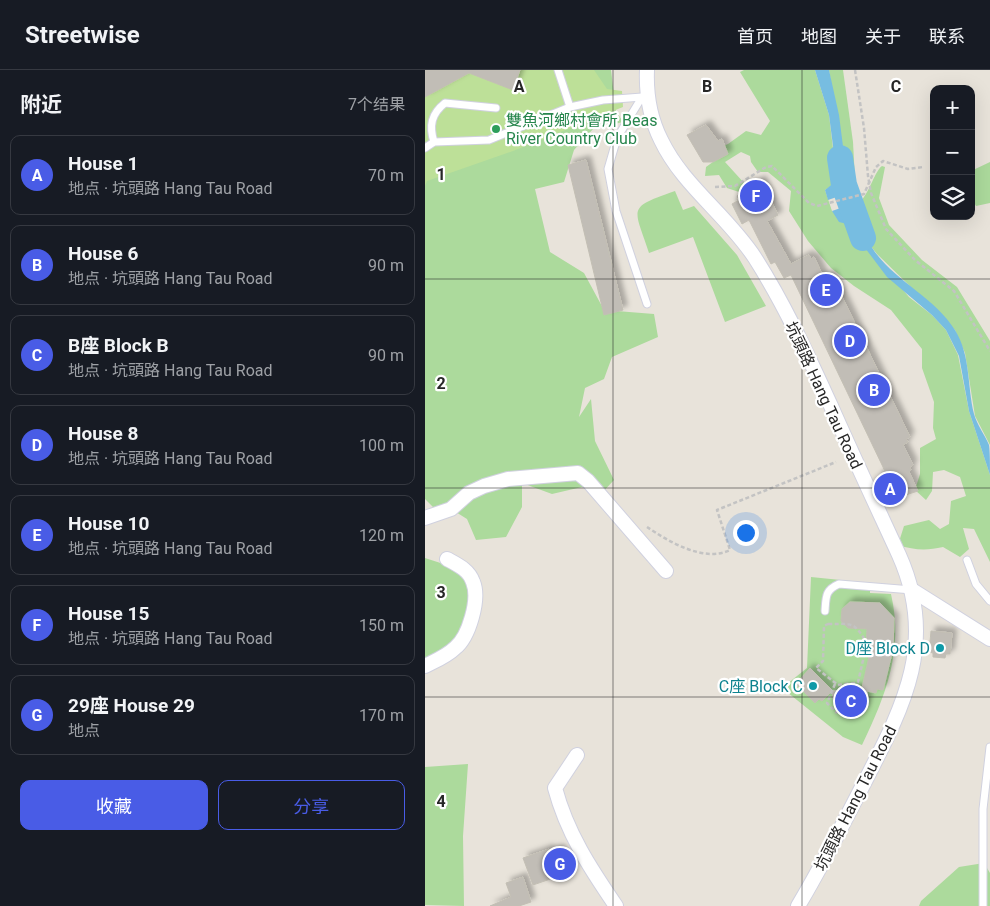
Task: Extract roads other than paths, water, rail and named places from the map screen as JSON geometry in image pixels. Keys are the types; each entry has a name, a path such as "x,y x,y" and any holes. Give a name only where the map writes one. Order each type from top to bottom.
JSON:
{"street":[{"name":"坑頭路 Hang Tau Road","path":"647,70 645,96 651,117 667,152 690,182 735,230 755,258 801,342 902,562 912,590 917,624 916,648 907,686 897,716 821,867 797,906"},
{"path":"425,518 451,508 469,493 484,486 508,479 578,473 589,481 666,571"},
{"path":"425,666 457,647 468,626 475,605 474,583 466,570 447,559"},
{"path":"912,590 990,639"},
{"path":"577,755 555,788 575,843 615,906"}],"lane":[{"path":"557,70 570,107"},
{"path":"425,148 434,142 489,140 570,107 603,100 645,96"},
{"path":"645,96 631,111 617,138 608,169 616,211 647,304"},
{"path":"434,142 430,130 431,120 437,110 445,104 496,108"},
{"path":"967,560 976,584 990,601"},
{"path":"825,611 828,590 839,584 912,590"},
{"path":"983,906 983,809 990,747"}],"water":[{"path":"815,70 829,70 839,115 846,170 848,177 855,179 857,190 828,200 825,190 835,182 837,177 829,115"},
{"path":"861,201 865,214 862,218 866,236 875,252 887,266 944,315 960,340 964,350 974,414 989,445 990,475 969,411 959,356 946,330 932,315 887,277 847,224 839,222 832,211"}],"waterway":[{"path":"840,158 844,185 863,238"}],"place":[{"name":"雙魚河鄉村會所 Beas River Country Club","path":"496,129"},
{"name":"House 15","path":"756,196"},
{"name":"House 10","path":"826,290"},
{"name":"House 8","path":"850,341"},
{"name":"House 6","path":"874,390"},
{"name":"House 1","path":"890,489"},
{"name":"D座 Block D","path":"940,648"},
{"name":"C座 Block C","path":"813,686"},
{"name":"B座 Block B","path":"851,701"},
{"name":"29座 House 29","path":"560,864"}]}
